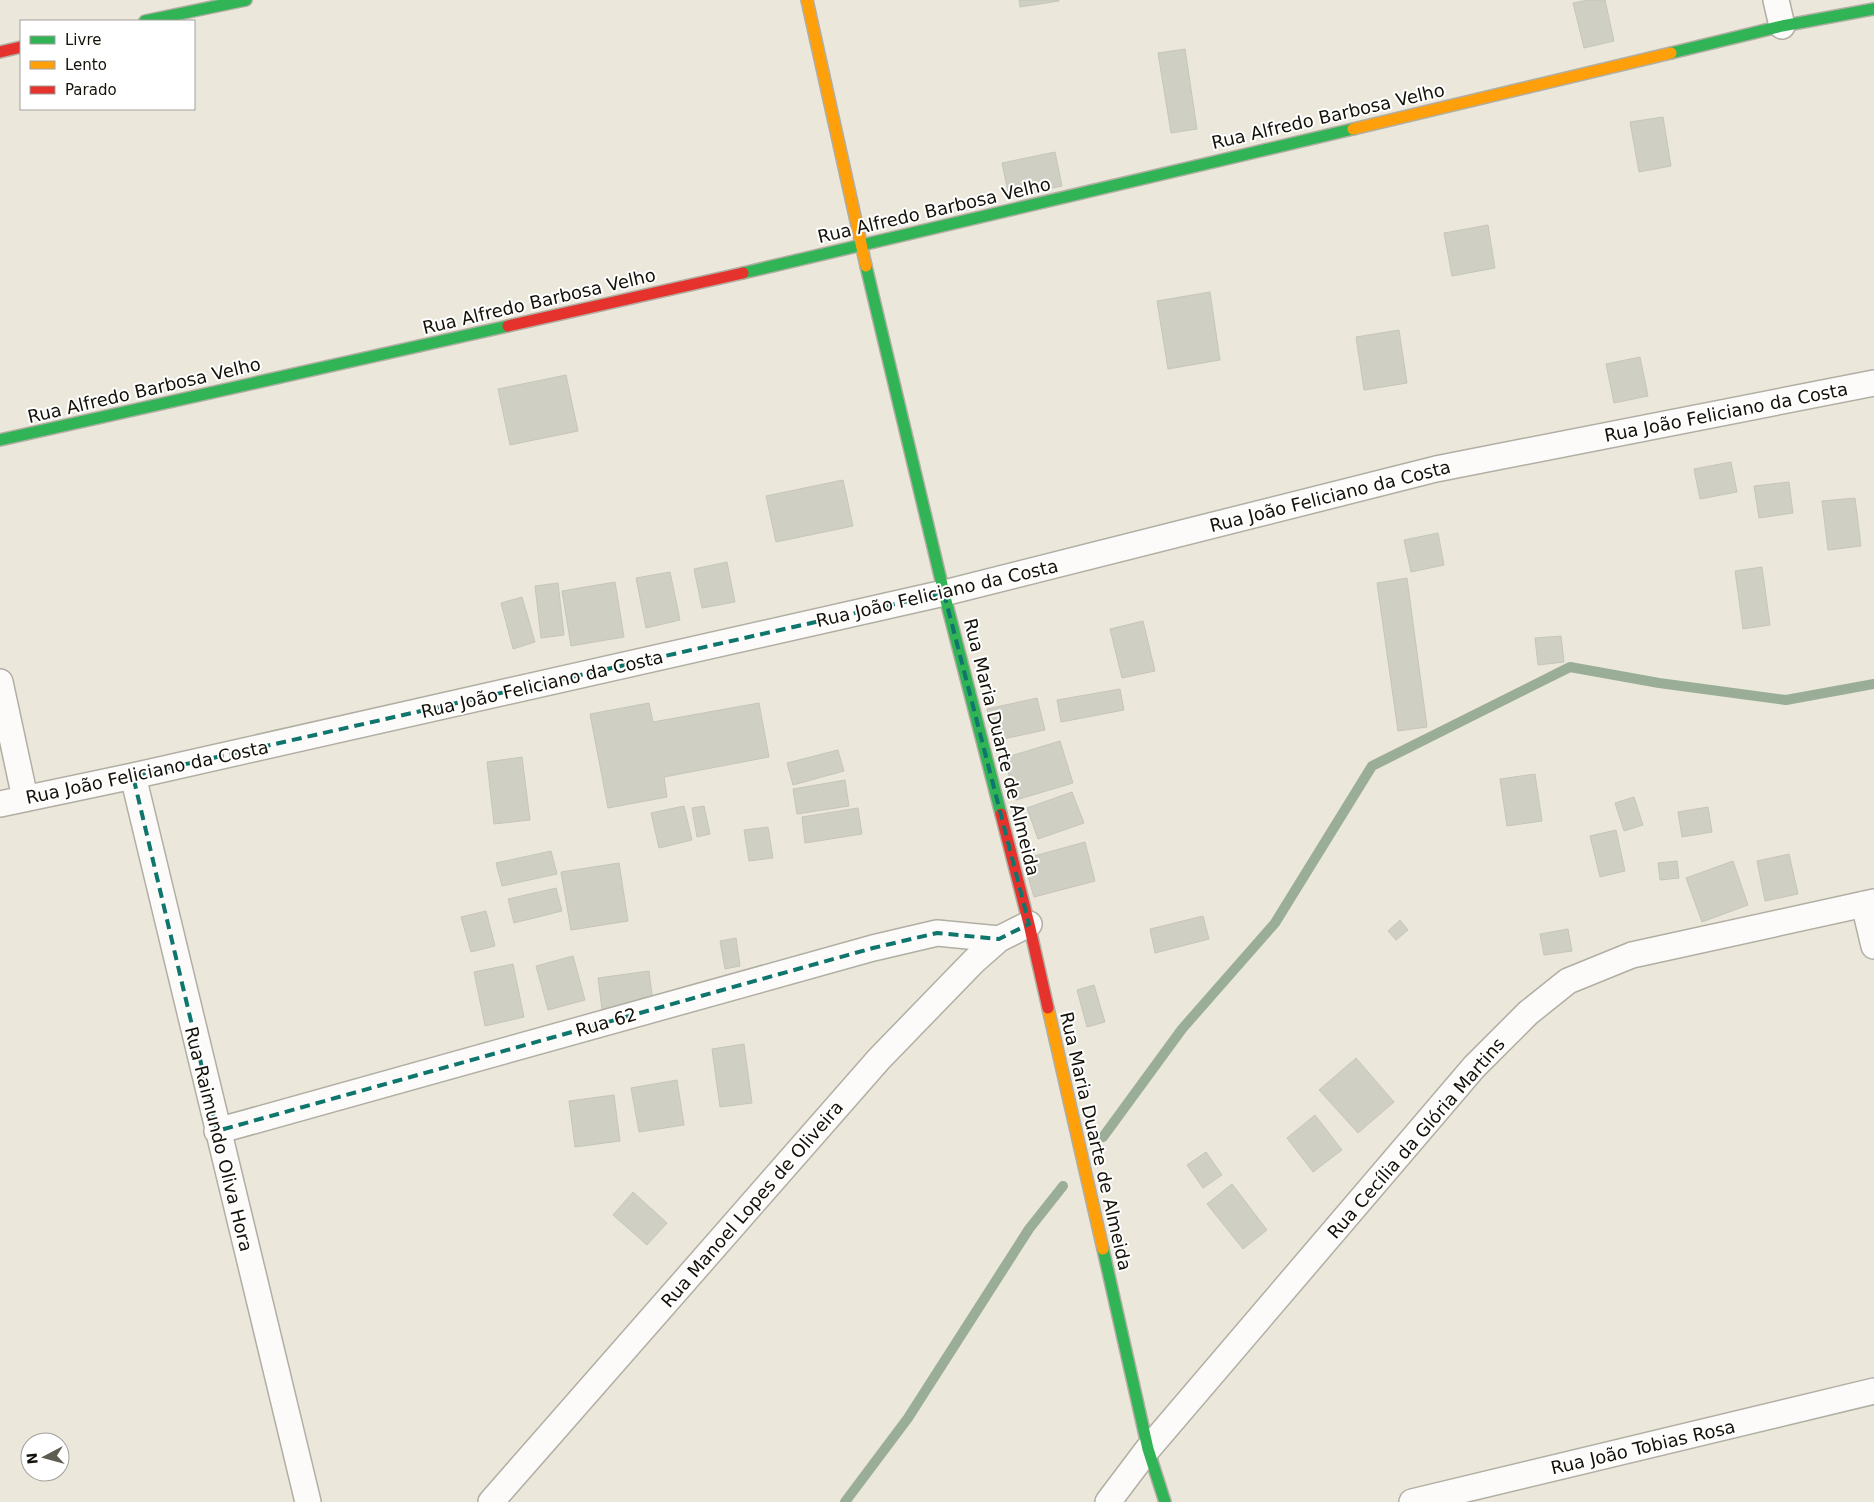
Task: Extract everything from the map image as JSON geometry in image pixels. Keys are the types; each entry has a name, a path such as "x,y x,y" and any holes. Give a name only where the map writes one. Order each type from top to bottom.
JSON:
{"street":[{"path":"150,20 246,0"},
{"name":"Rua Maria Duarte de Almeida","path":"807,0 861,246 944,593 1030,924 1148,1449 1164,1502"},
{"path":"1776,0 1782,26"},
{"name":"Rua Alfredo Barbosa Velho","path":"0,440 861,246 1782,26 1874,9"},
{"path":"0,52 20,48"},
{"name":"Rua João Feliciano da Costa","path":"0,804 944,593 1436,469 1874,383"},
{"path":"0,682 25,798"},
{"name":"Rua Raimundo Oliva Hora","path":"132,776 308,1502"},
{"path":"1869,903 1874,946"},
{"name":"Rua Cecília da Glória Martins","path":"1108,1502 1148,1449 1474,1067 1528,1013 1568,981 1632,955 1869,903"},
{"name":"Rua Manoel Lopes de Oliveira","path":"491,1502 879,1059 974,961 999,939 1030,924"},
{"name":"Rua 62","path":"217,1131 882,946 937,933 999,939"},
{"name":"Rua João Tobias Rosa","path":"1412,1502 1874,1391"}],"highlighted area":[{"path":"944,593 1029,924 999,939 937,933 873,948 217,1131 133,776"}],"building":[{"path":"1019,0 1059,0 1059,1 1020,7"},
{"path":"1588,0 1605,0 1614,41 1584,48 1573,3"},
{"path":"1185,49 1197,129 1171,133 1158,53"},
{"path":"1663,117 1671,166 1639,172 1630,122"},
{"path":"1055,152 1062,186 1009,197 1002,163"},
{"path":"1488,225 1495,268 1452,276 1444,233"},
{"path":"1210,292 1220,360 1168,369 1157,301"},
{"path":"1399,330 1407,383 1364,390 1356,337"},
{"path":"1640,357 1648,396 1614,403 1606,364"},
{"path":"566,375 578,431 510,445 498,389"},
{"path":"1731,462 1737,492 1700,499 1694,469"},
{"path":"843,480 853,526 776,542 766,496"},
{"path":"1789,482 1793,513 1759,518 1754,486"},
{"path":"1855,498 1861,546 1828,550 1822,501"},
{"path":"1438,533 1444,565 1411,572 1404,540"},
{"path":"727,562 735,602 702,608 694,569"},
{"path":"1762,567 1770,625 1743,629 1735,571"},
{"path":"670,572 680,620 646,628 636,578"},
{"path":"1407,578 1427,727 1398,731 1377,583"},
{"path":"615,582 624,637 571,646 562,591"},
{"path":"558,583 564,635 541,638 535,586"},
{"path":"522,597 535,642 513,649 501,603"},
{"path":"1143,621 1155,671 1122,678 1110,629"},
{"path":"1561,636 1564,662 1538,665 1535,638"},
{"path":"1120,689 1124,710 1061,722 1057,700"},
{"path":"1037,698 1045,730 994,741 987,709"},
{"path":"649,703 653,722 759,703 769,757 664,777 667,797 608,808 590,714"},
{"path":"1060,741 1073,783 1016,800 1004,758"},
{"path":"838,750 844,771 793,785 787,763"},
{"path":"522,757 530,820 494,824 487,762"},
{"path":"1535,774 1542,821 1507,826 1500,779"},
{"path":"845,780 849,806 797,814 793,789"},
{"path":"1072,792 1084,823 1038,839 1027,808"},
{"path":"1634,797 1643,825 1624,831 1615,803"},
{"path":"684,806 692,840 659,848 651,813"},
{"path":"704,806 710,834 697,837 692,808"},
{"path":"1708,807 1712,832 1682,837 1678,812"},
{"path":"858,808 862,834 805,843 802,817"},
{"path":"768,827 773,858 749,861 744,830"},
{"path":"1616,830 1625,871 1600,877 1590,836"},
{"path":"1085,842 1095,881 1034,897 1023,859"},
{"path":"551,851 557,874 502,886 496,863"},
{"path":"1789,854 1798,894 1765,901 1757,861"},
{"path":"1677,861 1679,878 1660,880 1658,863"},
{"path":"1733,861 1748,905 1702,922 1686,878"},
{"path":"619,863 628,921 571,930 561,872"},
{"path":"556,888 562,911 514,923 508,899"},
{"path":"486,911 495,946 471,952 461,917"},
{"path":"1203,916 1209,939 1155,953 1150,929"},
{"path":"1400,920 1408,930 1396,940 1388,931"},
{"path":"1568,929 1572,951 1544,955 1540,934"},
{"path":"736,938 740,966 725,969 720,941"},
{"path":"573,956 585,1000 548,1010 536,966"},
{"path":"513,964 524,1017 485,1026 474,972"},
{"path":"649,971 653,1002 602,1009 598,978"},
{"path":"1094,985 1105,1022 1087,1027 1077,990"},
{"path":"744,1044 752,1103 720,1107 712,1049"},
{"path":"1356,1058 1394,1102 1358,1133 1319,1090"},
{"path":"677,1080 684,1125 639,1132 631,1088"},
{"path":"614,1095 620,1141 575,1147 569,1101"},
{"path":"1315,1115 1342,1150 1313,1172 1287,1138"},
{"path":"1206,1152 1222,1175 1203,1188 1187,1165"},
{"path":"1232,1184 1267,1230 1243,1249 1207,1204"},
{"path":"633,1192 667,1223 647,1245 613,1215"}],"waterway":[{"path":"1103,1137 1182,1029 1275,923 1372,766 1570,667 1659,683 1786,700 1874,684"},
{"path":"845,1502 908,1418 1029,1229 1063,1186"}],"traffic: fast":[{"path":"150,20 246,0"},
{"path":"1671,53 1782,26 1874,9"},
{"path":"743,273 1353,129"},
{"path":"866,266 944,593 1001,814"},
{"path":"0,440 508,326"},
{"path":"1103,1249 1148,1449 1165,1502"}],"traffic: slow":[{"path":"807,0 866,266"},
{"path":"1353,129 1671,53"},
{"path":"1048,1008 1103,1249"}],"traffic: jam":[{"path":"0,52 20,47"},
{"path":"508,326 743,273"},
{"path":"1001,814 1048,1008"}]}
